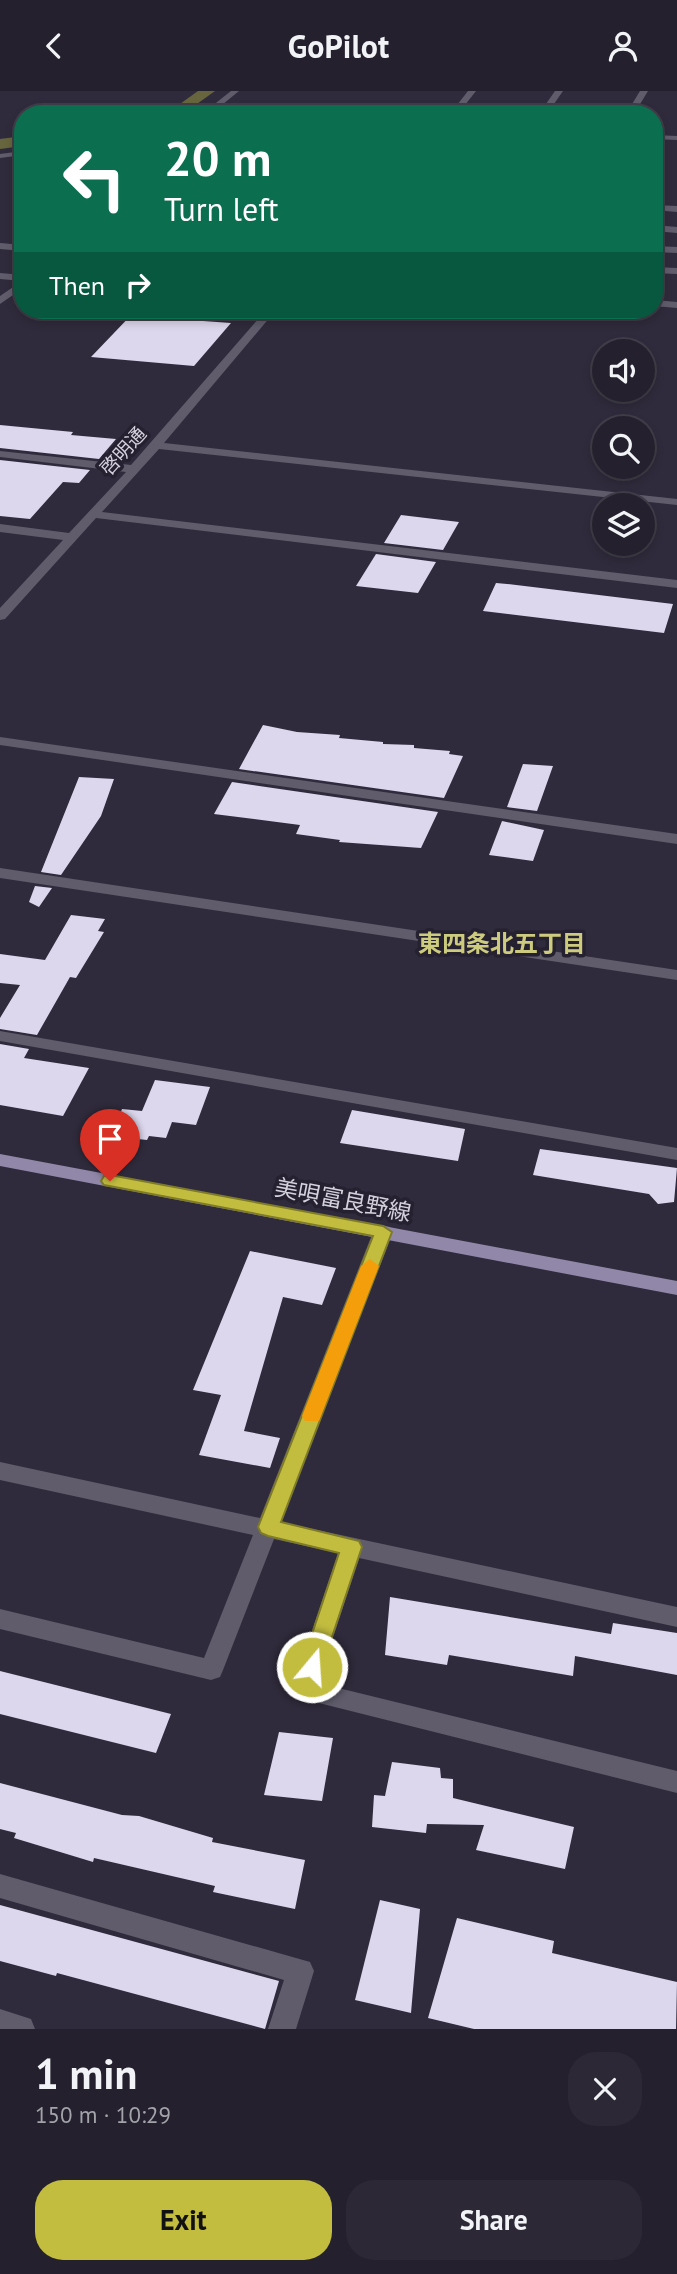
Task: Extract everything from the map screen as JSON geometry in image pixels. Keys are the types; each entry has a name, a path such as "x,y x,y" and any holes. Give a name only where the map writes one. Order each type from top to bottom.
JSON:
{"main road":[{"name":"美唄富良野線","path":"0,1160 677,1288"}],"street":[{"path":"217,105 235,91"},
{"path":"461,105 472,91"},
{"path":"0,301 14,289"},
{"name":"啓明通","path":"0,616 156,445 263,319"},
{"path":"156,445 677,502"},
{"path":"0,454 133,469"},
{"path":"92,514 677,584"},
{"path":"0,528 71,537"},
{"path":"0,741 677,839"},
{"path":"0,873 677,975"},
{"path":"0,1036 677,1154"},
{"path":"0,1619 211,1670 383,1232"},
{"path":"0,1471 677,1617"},
{"path":"351,1547 304,1691 677,1782"},
{"path":"0,1886 300,1971 282,2029"},
{"path":"0,2023 21,2029"}],"building":[{"path":"127,319 190,319 231,323 194,366 91,357"},
{"path":"0,425 116,439 99,459 0,448"},
{"path":"0,460 90,470 79,483 63,482 30,519 0,516"},
{"path":"401,515 459,522 443,550 384,543"},
{"path":"376,554 436,562 418,593 356,586"},
{"path":"496,583 673,604 664,633 483,611"},
{"path":"263,725 297,732 340,735 339,738 383,744 414,745 414,748 450,751 449,754 463,756 444,798 239,769"},
{"path":"523,764 553,766 537,811 507,807"},
{"path":"79,777 114,779 101,816 61,875 41,872"},
{"path":"232,782 438,812 421,848 339,842 340,840 296,834 300,825 214,814"},
{"path":"502,821 544,830 533,861 489,855"},
{"path":"35,886 52,888 39,907 29,902"},
{"path":"71,915 105,919 98,931 104,932 76,978 70,977 37,1035 0,1029 0,1018 20,985 0,983 0,954 45,960"},
{"path":"0,1044 29,1049 24,1058 89,1068 63,1116 0,1105"},
{"path":"155,1080 210,1087 196,1125 172,1122 166,1138 149,1136 147,1140 111,1136 122,1109 142,1111"},
{"path":"352,1110 465,1129 458,1161 340,1143"},
{"path":"540,1149 677,1168 674,1202 658,1204 649,1194 533,1175"},
{"path":"250,1251 336,1268 322,1305 283,1297 244,1431 280,1438 270,1468 199,1455 221,1395 193,1390"},
{"path":"390,1597 611,1634 613,1623 677,1633 677,1675 575,1656 573,1676 449,1655 447,1665 385,1655"},
{"path":"0,1671 171,1714 156,1753 0,1714"},
{"path":"279,1732 333,1738 322,1801 264,1795"},
{"path":"392,1762 440,1768 441,1778 453,1779 453,1798 574,1827 565,1869 476,1850 484,1825 427,1824 426,1833 372,1827 374,1795 385,1796"},
{"path":"0,1783 122,1815 139,1816 213,1838 212,1842 305,1860 295,1909 213,1892 215,1886 94,1858 93,1862 14,1838 16,1833 0,1829"},
{"path":"380,1900 420,1909 411,2013 355,2000"},
{"path":"0,1905 279,1981 265,2029 57,1973 56,1976 0,1961"},
{"path":"457,1918 554,1941 552,1953 677,1982 676,2029 474,2029 428,2018"}],"waterway":[{"path":"187,105 208,91"},
{"path":"0,144 14,142"}],"slow traffic":[{"path":"312,1416 370,1266"}],"district":[{"name":"東四条北五丁目","path":"502,944"}],"route":[{"path":"110,1181 383,1232 268,1527 351,1547 312,1667"}]}
